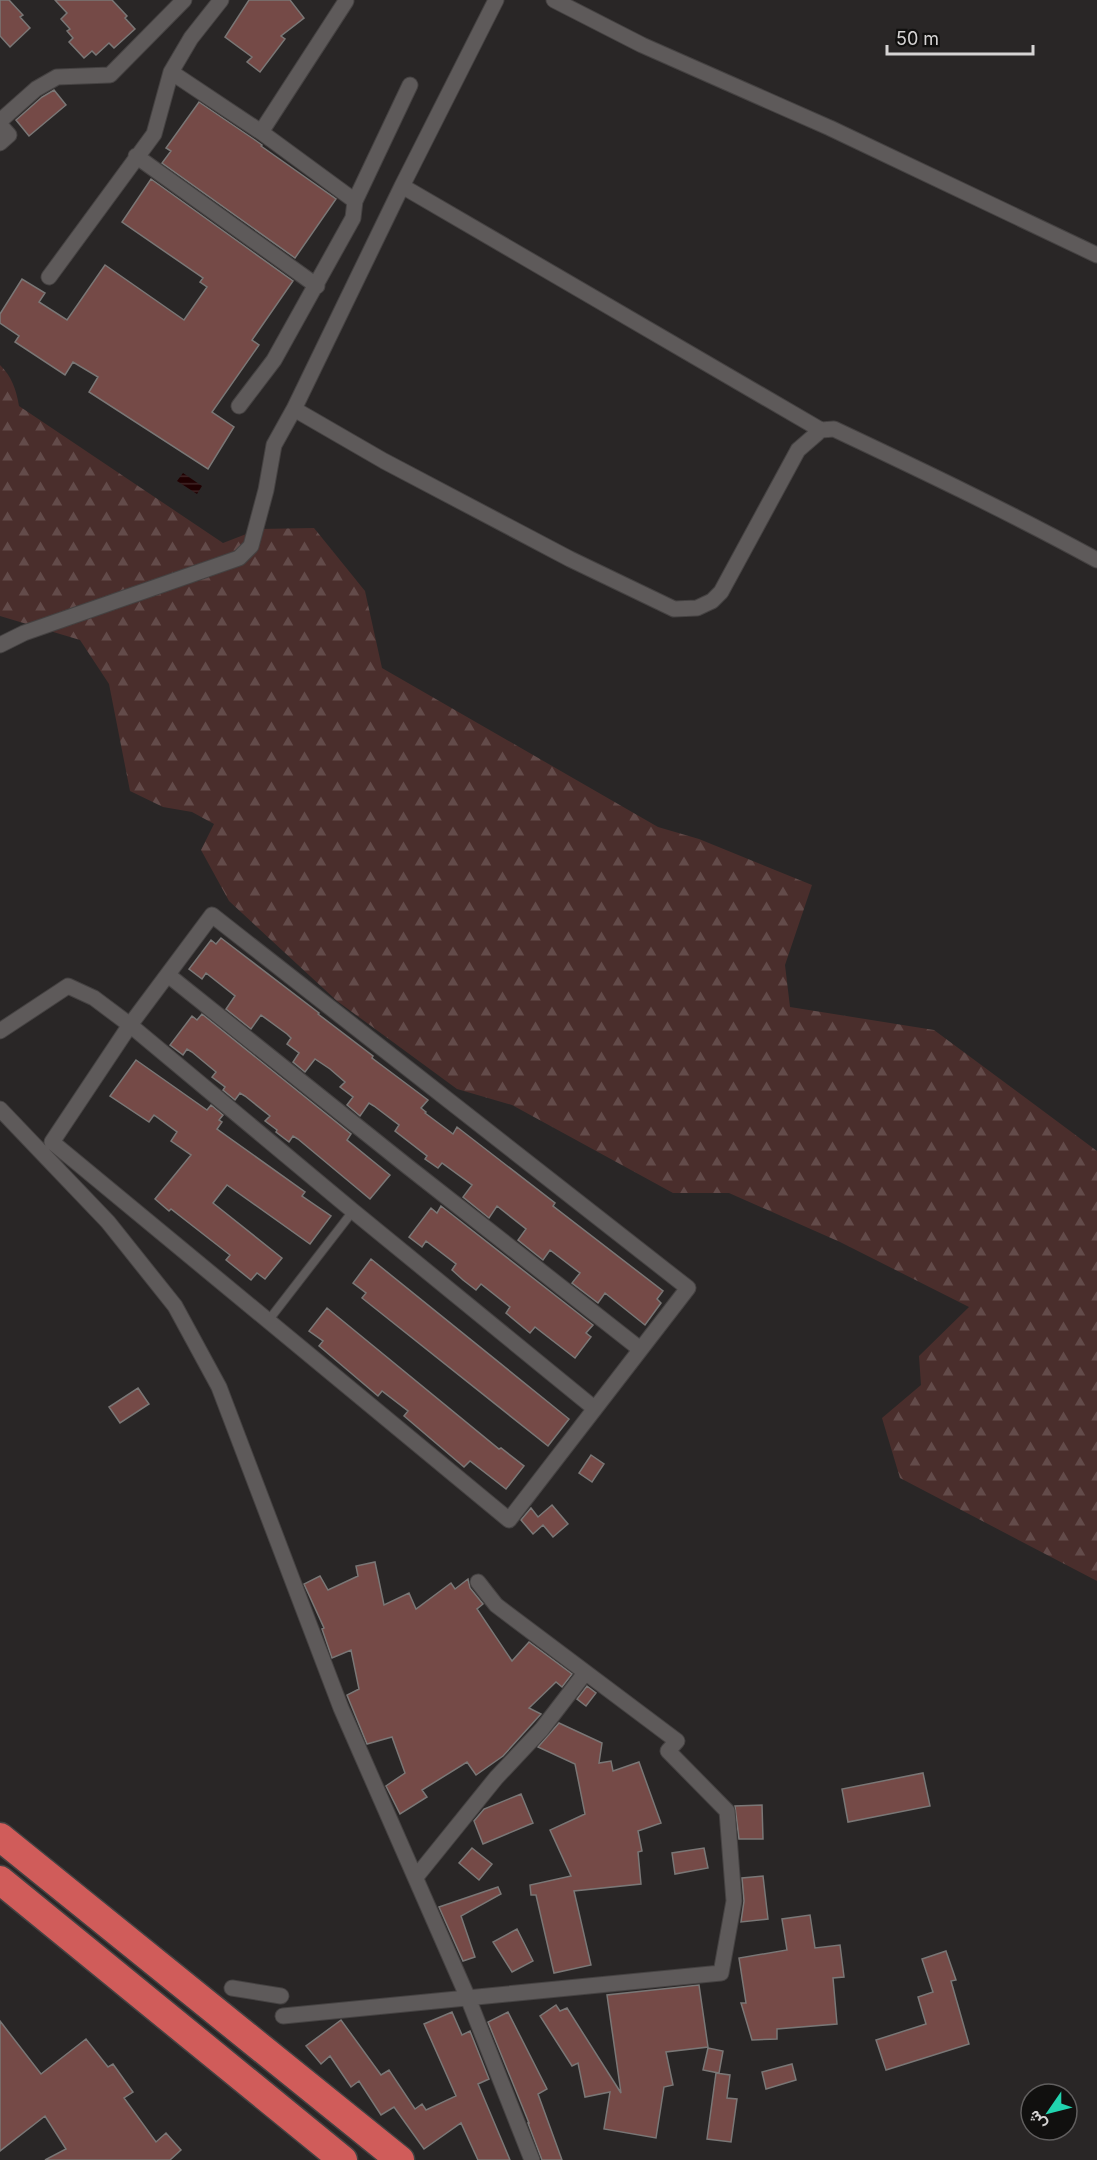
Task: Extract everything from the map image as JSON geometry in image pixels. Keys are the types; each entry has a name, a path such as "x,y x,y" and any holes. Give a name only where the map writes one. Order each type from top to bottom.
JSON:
{"highway":[{"path":"0,1837 400,2160"},
{"path":"0,1880 342,2160"}],"street":[{"path":"0,143 9,135 0,123 36,88 57,77 110,75 184,0"},
{"path":"49,277 154,134 171,72 191,38 221,0"},
{"path":"0,645 24,633 239,558 251,546 266,490 274,445 294,409 402,186 496,0"},
{"path":"554,0 642,45 830,128 1097,255"},
{"path":"261,132 346,1"},
{"path":"171,72 261,132 355,201"},
{"path":"239,406 274,360 317,286 353,218 355,201 410,85"},
{"path":"136,156 317,286"},
{"path":"402,186 821,430 834,429 1016,516 1097,560"},
{"path":"294,409 384,461 570,559 674,609 697,608 712,601 721,592 798,450 821,430"},
{"path":"213,915 688,1288 509,1520 52,1142 130,1025 213,915"},
{"path":"168,975 406,1166 640,1349"},
{"path":"0,1031 68,986 94,998 130,1025 594,1408"},
{"path":"0,1109 108,1222 175,1306 219,1387 341,1708 468,1998 532,2160"},
{"path":"283,2016 721,1973 734,1901 727,1811 668,1751 677,1741 496,1605 478,1582"},
{"path":"416,1877 496,1778 542,1729 585,1673"},
{"path":"231,1988 281,1996"}],"lane":[{"path":"268,1321 353,1211"}],"green space":[{"path":"0,365 13,384 19,406 223,543 259,529 314,528 365,591 382,668 658,827 699,839 812,885 785,965 790,1007 934,1030 1097,1151 1097,1581 900,1478 882,1418 921,1385 919,1356 969,1307 840,1242 729,1193 673,1193 512,1105 457,1089 337,1001 229,901 201,850 214,824 192,812 163,807 130,791 109,684 80,640 0,616"}],"shaded area":[{"path":"183,473 202,486 197,494 177,481"}],"building":[{"path":"0,0 9,0 23,15 20,17 30,28 10,47 0,36"},
{"path":"55,0 112,0 127,16 125,18 135,29 114,48 109,43 96,55 92,51 84,58 69,42 73,38 67,31 70,29 61,19 67,13"},
{"path":"249,0 290,0 304,18 281,36 285,39 260,72 247,62 252,57 225,37"},
{"path":"54,90 66,105 29,136 16,120 42,97"},
{"path":"199,102 336,199 295,258 162,163 171,151 166,148"},
{"path":"151,179 293,281 252,340 259,345 212,412 234,427 208,469 89,392 98,377 73,362 65,375 15,342 19,336 0,323 0,314 22,279 45,293 39,302 67,320 105,265 184,320 207,287 200,282 203,278 122,222"},
{"path":"221,938 428,1100 421,1108 425,1113 453,1134 457,1127 555,1203 553,1206 663,1291 657,1299 661,1303 645,1325 605,1293 598,1303 572,1283 580,1273 550,1250 543,1260 518,1240 526,1229 497,1206 489,1218 463,1197 472,1185 442,1163 438,1168 425,1159 427,1156 395,1131 399,1125 374,1106 369,1103 360,1116 347,1105 353,1097 340,1087 345,1082 330,1069 315,1059 305,1072 293,1062 299,1053 287,1044 291,1038 287,1034 261,1015 251,1029 226,1009 235,996 206,973 202,979 189,969 211,940 216,944"},
{"path":"202,1014 351,1134 347,1140 390,1175 370,1199 298,1139 293,1136 289,1142 276,1132 277,1130 265,1121 270,1116 245,1096 240,1093 235,1100 223,1090 225,1087 212,1077 216,1072 192,1052 187,1049 183,1055 170,1045 192,1016 197,1020"},
{"path":"136,1060 207,1110 211,1105 223,1115 219,1120 222,1122 217,1129 305,1192 302,1196 331,1216 310,1244 227,1185 213,1203 282,1258 265,1279 257,1273 251,1280 226,1260 230,1255 155,1199 191,1155 171,1141 177,1132 154,1115 149,1122 110,1096"},
{"path":"441,1206 593,1325 586,1333 591,1337 575,1358 535,1327 530,1333 506,1313 510,1307 481,1284 476,1290 463,1280 452,1270 456,1264 426,1241 422,1247 409,1237 431,1208 437,1213"},
{"path":"371,1259 569,1419 548,1446 362,1298 366,1293 353,1283"},
{"path":"327,1308 499,1449 501,1448 524,1466 506,1489 470,1461 464,1467 404,1416 408,1411 382,1391 378,1396 319,1346 323,1341 309,1331"},
{"path":"138,1388 149,1404 120,1423 109,1407"},
{"path":"591,1455 604,1464 592,1482 579,1473"},
{"path":"552,1505 568,1524 553,1537 543,1525 533,1534 521,1520 531,1508 538,1517"},
{"path":"375,1562 384,1605 409,1593 416,1609 451,1583 455,1589 468,1579 470,1588 483,1604 477,1609 512,1661 529,1642 572,1674 562,1687 556,1682 529,1708 541,1714 503,1756 476,1775 467,1762 422,1790 427,1797 400,1814 386,1786 405,1773 392,1737 367,1744 347,1695 359,1689 351,1650 332,1658 322,1629 324,1628 304,1584 320,1576 328,1590 358,1576 356,1566"},
{"path":"587,1686 596,1693 586,1706 577,1699"},
{"path":"559,1723 602,1743 599,1763 611,1761 613,1771 639,1762 661,1823 638,1831 642,1851 638,1852 641,1884 574,1891 591,1965 554,1973 536,1895 531,1895 530,1885 571,1876 550,1830 585,1814 575,1764 538,1747"},
{"path":"923,1773 930,1806 848,1822 842,1789"},
{"path":"521,1794 533,1823 483,1844 474,1821 484,1809"},
{"path":"762,1805 763,1839 739,1839 735,1806"},
{"path":"472,1848 492,1864 479,1880 459,1863"},
{"path":"704,1848 708,1868 675,1874 672,1853"},
{"path":"763,1876 768,1919 741,1922 744,1901 742,1878"},
{"path":"498,1887 501,1894 461,1916 475,1957 463,1961 439,1907"},
{"path":"810,1915 815,1948 840,1945 844,1977 833,1978 837,2024 777,2029 777,2039 752,2040 741,2003 746,2003 739,1958 787,1950 782,1919"},
{"path":"517,1929 533,1961 512,1972 493,1942"},
{"path":"946,1951 956,1980 951,1981 969,2044 886,2070 876,2040 926,2024 918,1997 933,1992 922,1959"},
{"path":"699,1985 708,2047 666,2052 673,2085 664,2087 656,2138 604,2129 610,2092 585,2097 578,2063 572,2066 540,2016 556,2005 560,2011 567,2008 621,2093 607,1995"},
{"path":"452,2012 462,2035 470,2031 489,2079 478,2084 510,2160 478,2160 461,2123 424,2149 394,2107 381,2115 359,2081 351,2087 330,2056 321,2064 306,2046 341,2020 381,2075 389,2070 415,2109 422,2104 426,2110 456,2096 424,2024"},
{"path":"508,2012 547,2089 538,2094 562,2160 542,2160 488,2022"},
{"path":"0,2021 41,2074 86,2039 108,2067 113,2064 133,2092 124,2098 156,2142 166,2133 181,2150 170,2160 45,2160 66,2149 45,2116 0,2151"},
{"path":"708,2048 723,2051 719,2073 703,2070"},
{"path":"792,2064 796,2080 766,2089 762,2072"},
{"path":"716,2073 730,2075 727,2098 737,2099 731,2142 707,2139"}]}
